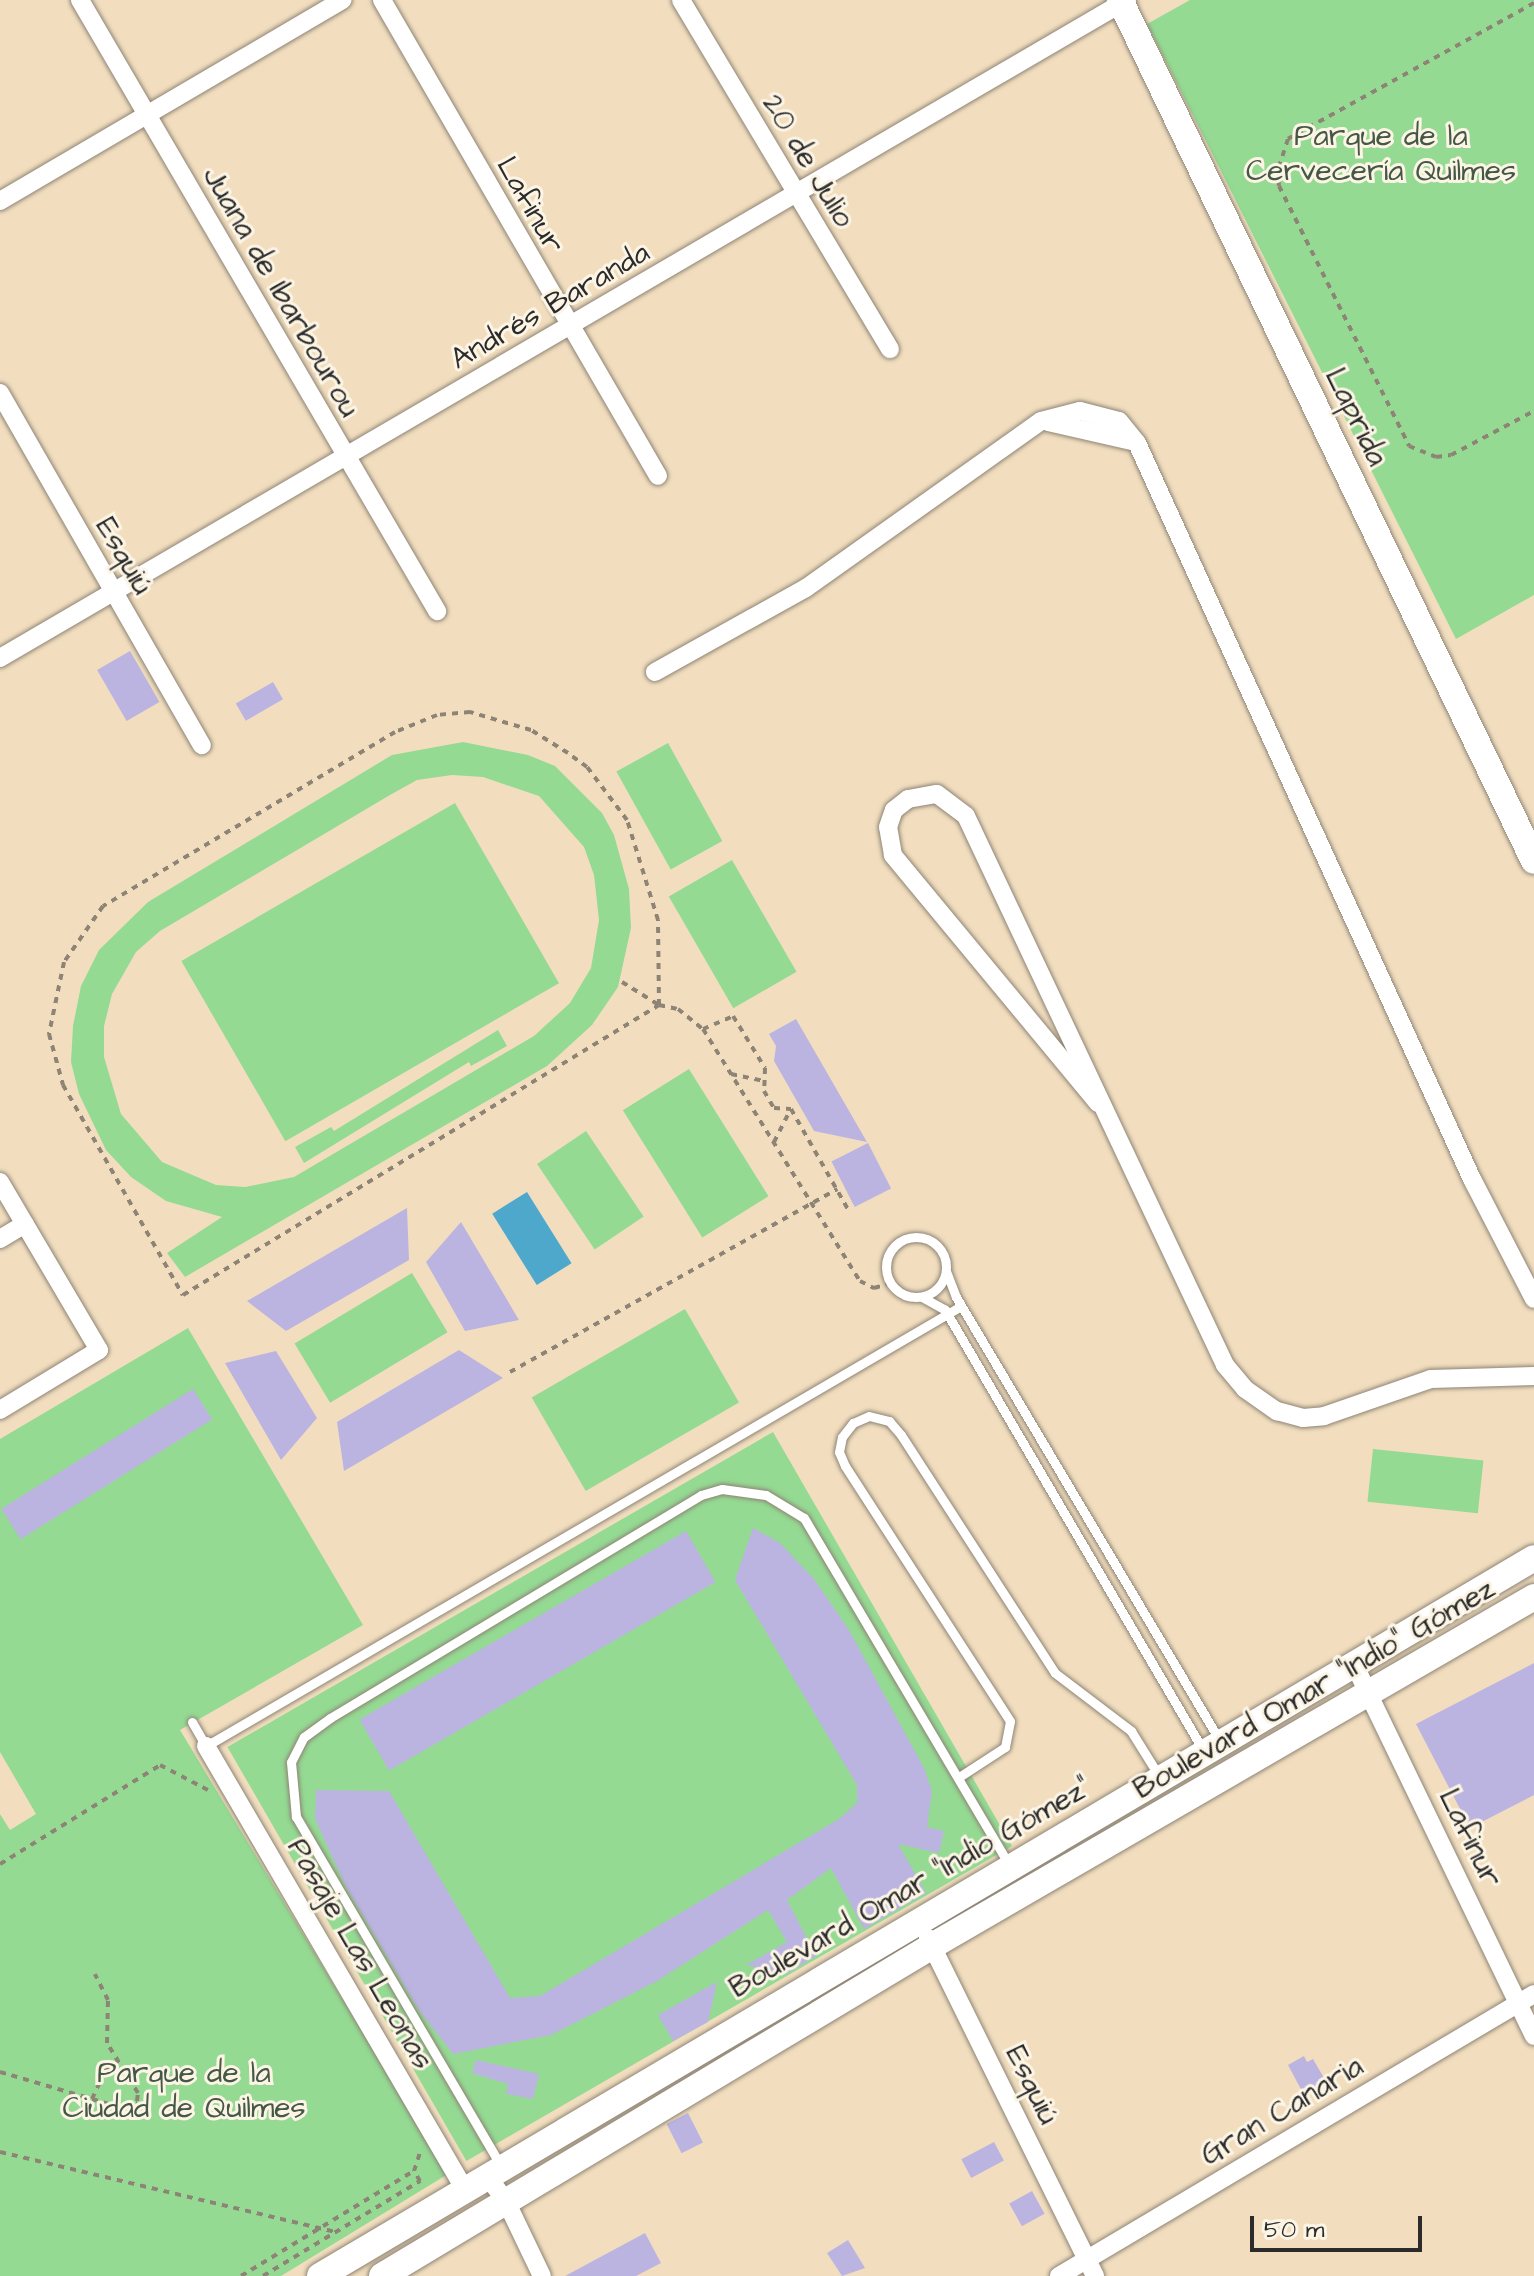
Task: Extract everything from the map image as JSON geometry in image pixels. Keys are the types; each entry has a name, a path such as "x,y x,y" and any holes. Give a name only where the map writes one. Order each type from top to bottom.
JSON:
{"main road":[{"name":"Laprida","path":"1123,1 1533,855"},
{"name":"Boulevard Omar \"Indio Gómez\"","path":"320,2276 1009,1865 1355,1666 1534,1558"},
{"name":"Boulevard Omar \"Indio\" Gómez","path":"382,2276 932,1946 1534,1597"}],"street":[{"name":"Juana de Ibarbourou","path":"80,0 437,611"},
{"path":"0,201 342,0"},
{"name":"Lafinur","path":"382,0 568,328 658,476"},
{"name":"20 de Julio","path":"681,0 794,195 890,349"},
{"name":"Andrés Baranda","path":"0,658 1123,1"},
{"name":"Esquiú","path":"0,393 202,745"},
{"path":"655,672 806,588 1041,421 1095,429 1137,443 1472,1179 1534,1299"},
{"path":"1098,1103 893,855 888,827 894,810 908,799 937,794 966,816 1098,1103 1225,1365 1245,1389 1277,1411 1324,1416 1369,1397 1457,1374 1534,1376"},
{"path":"0,1182 99,1350 0,1410"},
{"path":"0,1239 25,1224"},
{"name":"Lafinur","path":"1355,1666 1527,1998 1534,2036"},
{"name":"Pasaje Las Leonas","path":"206,1746 484,2177 506,2201 542,2276"},
{"name":"Esquiú","path":"918,1921 1091,2268"},
{"name":"Gran Canaria","path":"1059,2276 1091,2268 1527,1998"}],"lane":[{"path":"915,1236 939,1246 961,1306 1213,1748 947,1314 922,1297 904,1295 891,1283 887,1257 898,1242 915,1236"},
{"path":"922,1297 938,1288 946,1271"},
{"path":"192,1722 206,1746 961,1306"},
{"path":"959,1777 1005,1747 1010,1721 845,1466 839,1452 842,1437 853,1423 869,1416 889,1421 901,1435 1055,1673 1131,1731 1160,1779"},
{"path":"484,2177 296,1817 291,1801 291,1762 304,1737 701,1495 745,1490 788,1504 804,1518 1009,1865"}],"path":[{"path":"1534,3 1288,139 1278,169 1279,186 1409,446 1436,457 1451,455 1534,411"},
{"path":"470,712 531,730 568,753 587,767 627,820 658,920 659,1005 183,1295 63,1085 49,1034 64,962 103,906 395,732 437,715 470,712"},
{"path":"622,982 659,1005 678,1009 703,1029 860,1281 874,1288 891,1283"},
{"path":"703,1029 733,1016 765,1068 764,1081 774,1108 791,1109"},
{"path":"731,1074 764,1081"},
{"path":"774,1142 791,1109"},
{"path":"791,1109 849,1211"},
{"path":"510,1372 837,1189"},
{"path":"0,1864 160,1765 207,1789 215,1802"},
{"path":"0,2072 112,2105 137,2101 138,2093 105,2036 108,2000 95,1974"},
{"path":"92,2099 99,2079 118,2061"},
{"path":"241,2276 414,2171 420,2151 417,2136"},
{"path":"0,2152 335,2232"},
{"path":"263,2276 420,2181 414,2171"}],"green space":[{"name":"Parque de la Cervecería Quilmes","path":"1190,0 1534,0 1534,595 1456,639 1147,24"},
{"path":"463,742 528,755 555,766 602,813 614,835 629,889 631,928 618,987 592,1025 547,1066 185,1277 167,1253 222,1217 166,1201 131,1177 106,1150 79,1094 71,1062 73,1026 81,986 99,950 148,902 392,755","holes":["452,775 483,777 539,796 584,847 594,875 599,920 591,968 570,1003 534,1036 294,1177 245,1187 216,1185 162,1162 121,1114 104,1057 104,1026 112,994 136,952 160,931 417,780"]},
{"path":"668,743 722,841 671,870 616,772"},
{"path":"455,803 559,983 285,1141 181,961"},
{"path":"732,860 796,972 733,1008 669,897"},
{"path":"498,1030 507,1046 471,1066 469,1062 304,1163 295,1147 331,1127 334,1131"},
{"path":"689,1069 768,1196 702,1238 623,1110"},
{"path":"586,1131 644,1216 595,1249 537,1164"},
{"path":"412,1273 448,1332 330,1403 295,1344"},
{"path":"685,1309 739,1403 586,1491 532,1398"},
{"name":"Parque de la Ciudad de Quilmes","path":"188,1328 363,1625 180,1730 448,2174 281,2276 0,2276 0,1814 10,1830 36,1814 0,1752 0,1439"},
{"path":"773,1432 1012,1846 466,2161 227,1747"},
{"path":"1373,1449 1483,1461 1478,1513 1367,1502"}],"water":[{"path":"527,1192 572,1263 537,1285 492,1214"}],"building":[{"path":"130,651 160,702 127,721 97,670"},
{"path":"273,682 283,699 246,721 236,704"},
{"path":"796,1019 867,1142 814,1131 774,1061 776,1046 769,1034"},
{"path":"868,1143 891,1188 855,1207 831,1162"},
{"path":"407,1208 409,1260 286,1331 247,1301"},
{"path":"461,1222 519,1320 465,1331 426,1262"},
{"path":"459,1350 503,1378 344,1471 337,1422"},
{"path":"276,1351 317,1418 281,1460 225,1363"},
{"path":"193,1389 212,1420 20,1539 1,1509"},
{"path":"753,1528 780,1543 814,1579 849,1630 924,1768 932,1791 927,1827 944,1831 939,1853 898,1844 926,1893 864,1929 831,1868 787,1900 816,1956 786,1974 746,1965 787,1942 768,1910 657,1981 551,2035 453,2054 418,2009 346,1887 315,1819 316,1790 389,1791 510,1998 540,1996 839,1819 857,1803 857,1785 735,1580"},
{"path":"686,1531 716,1582 389,1771 360,1720"},
{"path":"1534,1663 1534,1795 1470,1828 1416,1724"},
{"path":"717,1982 708,2022 673,2041 658,2015"},
{"path":"1304,2056 1307,2062 1313,2059 1327,2083 1304,2095 1288,2065"},
{"path":"476,2060 539,2074 533,2099 506,2094 508,2084 472,2073"},
{"path":"688,2113 703,2142 682,2153 667,2124"},
{"path":"994,2142 1004,2161 971,2178 961,2159"},
{"path":"1032,2191 1045,2214 1022,2226 1009,2204"},
{"path":"645,2233 661,2263 636,2276 565,2276"},
{"path":"848,2240 865,2268 842,2276 827,2253"}]}
